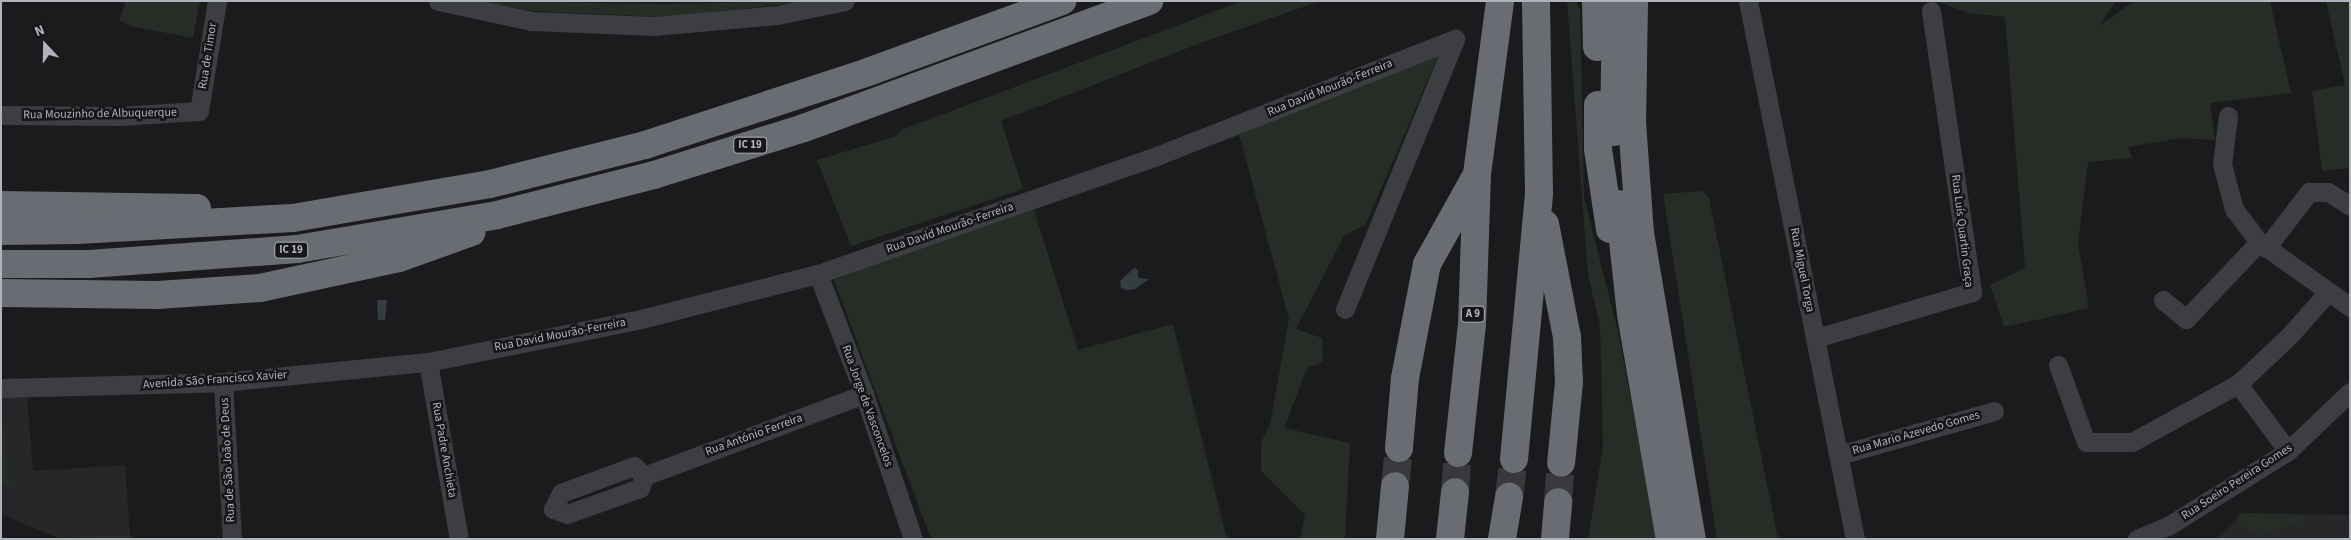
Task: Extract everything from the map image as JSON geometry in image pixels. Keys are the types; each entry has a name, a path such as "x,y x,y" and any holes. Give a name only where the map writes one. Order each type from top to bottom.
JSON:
{"highway":[{"name":"IC 19","path":"1,231 76,230 294,218 490,184 645,145 868,72 1062,1"},
{"name":"IC 19","path":"1,264 89,264 297,249 497,214 654,175 804,128 1149,1"},
{"name":"A 9","path":"1458,453 1472,325 1477,174 1500,1"},
{"path":"1514,459 1539,193 1536,1"},
{"path":"1596,1 1598,149 1611,238 1631,314"},
{"path":"1616,1 1614,124 1631,314 1670,539"},
{"path":"1634,1 1632,122 1640,233 1692,539"},
{"path":"1634,43 1650,1"},
{"path":"1398,448 1405,378 1427,264 1477,174"},
{"path":"1539,193 1567,337 1569,382 1561,464"},
{"path":"1,293 158,295 260,288 399,258 576,194"},
{"path":"1,205 184,206 294,218"},
{"path":"1390,539 1395,486"},
{"path":"1450,539 1455,492"},
{"path":"1502,539 1509,497"},
{"path":"1555,539 1558,502"}],"street":[{"name":"Rua de Timor","path":"199,111 217,1"},
{"path":"438,1 531,21 654,26 777,15 845,1"},
{"name":"Rua Miguel Torga","path":"1748,1 1855,539"},
{"name":"Rua Luís Quartin Graça","path":"1816,338 1972,292 1932,11"},
{"name":"Rua David Mourão-Ferreira","path":"428,362 641,319 818,274 1160,155 1454,39 1345,310"},
{"name":"Rua Mouzinho de Albuquerque","path":"1,115 119,116 199,111"},
{"path":"2228,116 2222,164 2234,209 2262,245 2350,307"},
{"path":"2163,300 2186,319 2262,245 2309,192 2328,192 2350,206"},
{"name":"Rua Jorge de Vasconcelos","path":"818,274 864,394 913,539"},
{"path":"2058,365 2086,442 2132,442 2238,384 2290,335 2328,292"},
{"name":"Avenida São Francisco Xavier","path":"1,388 223,382 428,362"},
{"name":"Rua Padre Anchieta","path":"428,362 459,539"},
{"name":"Rua de São João de Deus","path":"223,382 232,539"},
{"path":"2238,384 2288,450"},
{"name":"Rua Soeiro Pereira Gomes","path":"2138,539 2168,526 2288,450 2350,392"},
{"name":"Rua António Ferreira","path":"644,476 864,394"},
{"name":"Rua Mario Azevedo Gomes","path":"1839,455 1994,411"}],"shaded area":[{"path":"126,1 200,1 193,38 130,26 119,20"},
{"path":"476,1 663,4 815,1 664,17 532,11"},
{"path":"1242,1 1320,1 1203,42 1001,121 1023,189 851,246 817,160 896,136 901,130"},
{"path":"1567,1 1576,1 1580,11 1584,197 1619,336 1657,539 1588,539 1603,446 1600,325 1588,275"},
{"path":"1937,1 2116,1 2099,26 2135,1 2270,1 2291,93 2210,103 2215,140 2181,138 2128,147 2132,158 2088,162 2078,244 2089,308 2004,327 1990,285 2025,268 2005,17 1968,13"},
{"path":"2326,1 2350,1 2350,168 2322,171 2312,91 2345,85"},
{"path":"1438,56 1366,224 1344,236 1296,329 1322,338 1323,362 1307,368 1284,428 1350,443 1345,539 1300,539 1305,515 1261,471 1261,442 1270,425 1289,319 1239,134"},
{"path":"1702,191 1709,198 1778,539 1717,539 1663,194"},
{"path":"1034,210 1078,350 1173,324 1227,539 931,539 834,280 931,242"},
{"path":"1134,268 1138,270 1138,278 1149,279 1135,289 1126,290 1121,288 1120,281"},
{"path":"377,300 387,300 385,320 378,320"},
{"path":"1,396 27,396 33,471 125,465 130,535 56,537 1,514"},
{"path":"1,405 10,485 1,485"},
{"path":"2242,513 2350,515 2350,539 2216,539"},
{"path":"2242,513 2309,515 2303,521 2260,535 2248,531 2236,517"},
{"path":"130,535 132,539 56,539 56,537"}],"tunnel":[{"path":"1395,486 1399,448"},
{"path":"1455,492 1458,453"},
{"path":"1509,497 1514,459"},
{"path":"1558,502 1561,463"}]}
